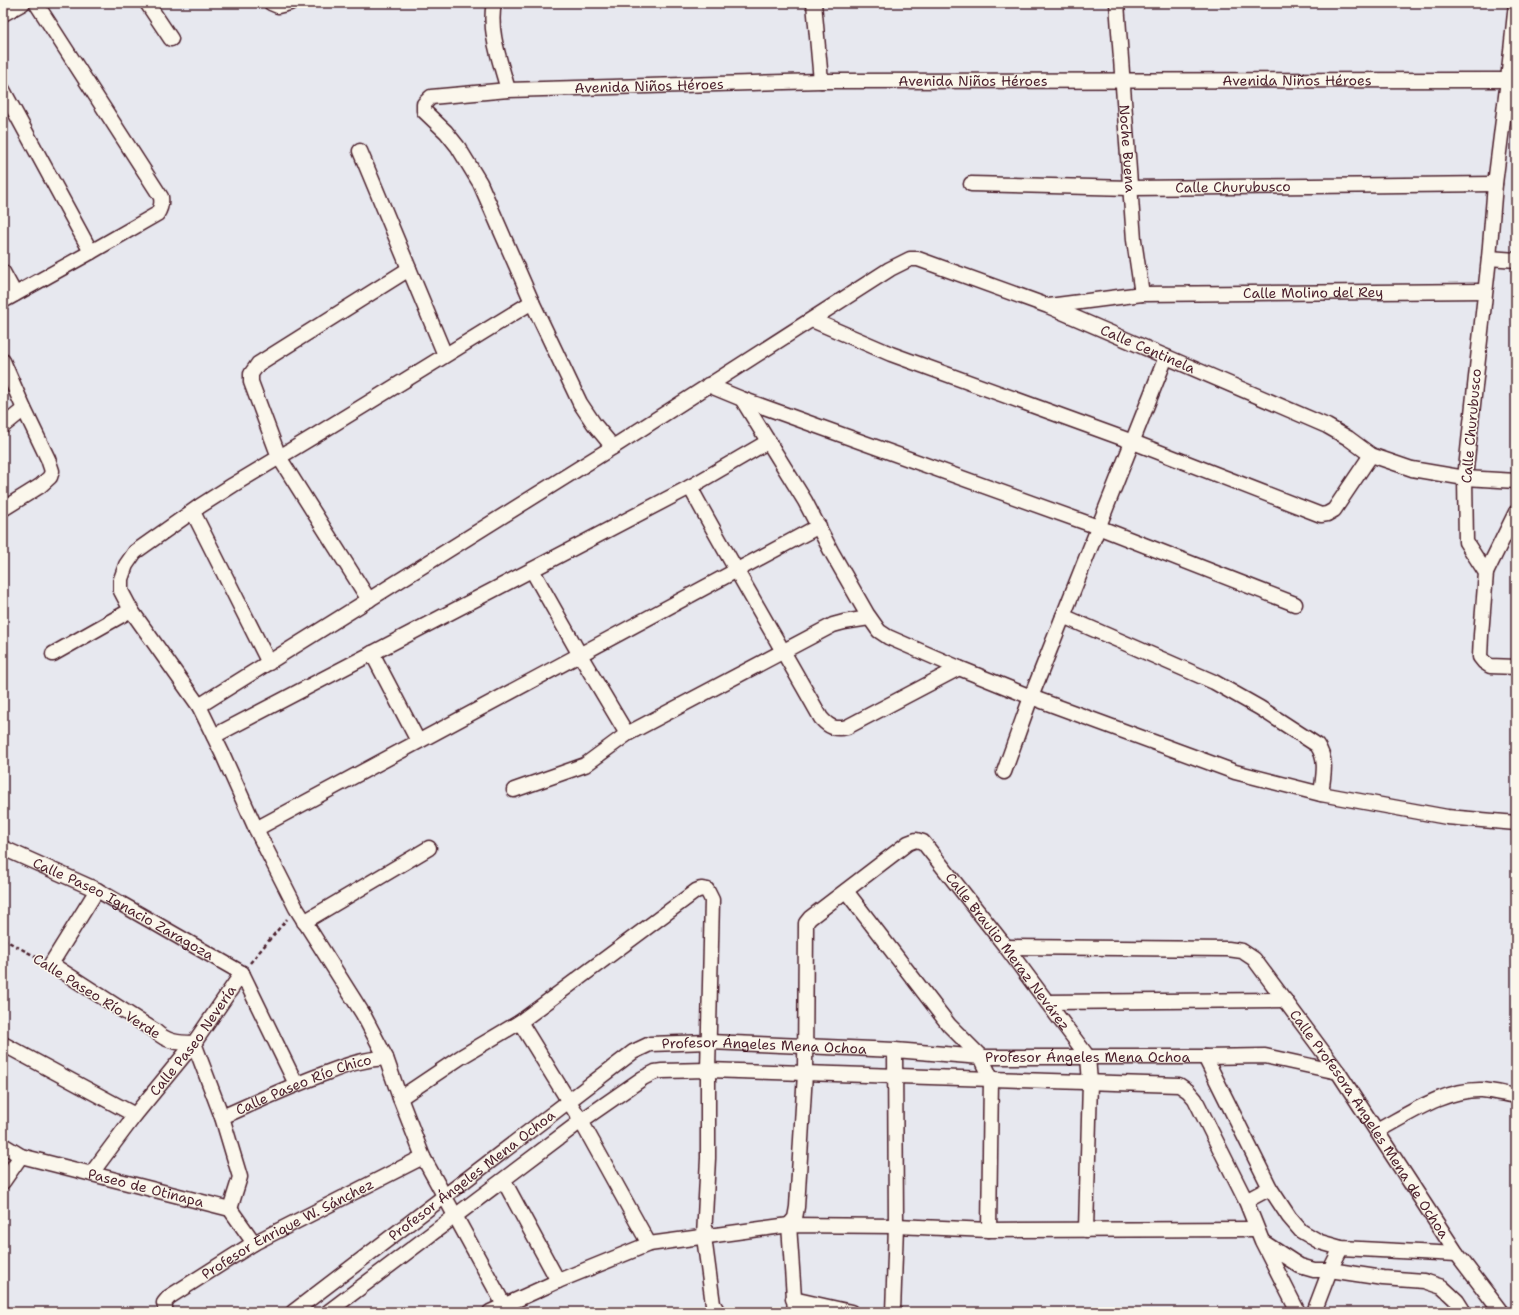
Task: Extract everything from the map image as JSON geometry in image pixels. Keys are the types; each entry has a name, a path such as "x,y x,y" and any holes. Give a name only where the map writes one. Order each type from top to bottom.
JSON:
{"street":[{"path":"3,14 23,3"},
{"path":"3,272 9,298 157,214 162,203 161,197 36,3"},
{"path":"147,3 171,38"},
{"path":"494,3 492,20 508,90"},
{"path":"814,3 821,81"},
{"name":"Noche Buena","path":"1117,3 1124,80 1134,240 1142,294"},
{"name":"Calle Churubusco","path":"1486,573 1466,542 1465,478 1489,258 1495,184 1512,80 1516,3"},
{"name":"Avenida Niños Héroes","path":"532,302 480,183 458,147 446,132 424,111 424,104 431,97 508,90 821,81 1512,80"},
{"path":"3,90 91,252"},
{"path":"360,151 445,355"},
{"name":"Calle Churubusco","path":"971,184 1131,188 1495,184"},
{"path":"1489,258 1516,260"},
{"name":"Calle Centinela","path":"812,320 900,263 910,259 918,259 1048,306 1334,429 1371,455 1412,469 1465,478 1516,481"},
{"path":"369,600 279,457 251,382 251,374 258,364 409,269"},
{"name":"Calle Molino del Rey","path":"1048,306 1142,294 1485,291"},
{"path":"504,1304 423,1156 386,1058 363,1014 296,908 256,829 199,706 131,610 121,591 121,579 126,565 135,552 233,485 532,302 580,403 594,424 613,447"},
{"path":"199,706 613,447 812,320 891,354 1133,442 1321,515 1327,514 1334,510 1371,455"},
{"path":"1004,772 1031,697 1166,357"},
{"path":"3,362 48,459 52,471 50,477 40,486 3,509"},
{"path":"708,385 742,399 1098,527 1295,604"},
{"path":"742,399 769,441 819,526 831,551 869,618 880,631 888,637 958,668 1031,697 1236,772 1321,794 1447,817 1516,823"},
{"path":"3,426 24,409"},
{"path":"214,736 690,487 769,441"},
{"path":"690,487 736,571 821,718 826,724 834,728 847,727 958,668"},
{"path":"193,512 269,662"},
{"path":"1516,512 1486,573 1480,657 1490,666 1516,667"},
{"path":"256,829 819,526"},
{"path":"532,570 627,734"},
{"path":"53,654 131,610"},
{"path":"1063,616 1214,682 1260,708 1317,746 1322,752 1324,760 1321,794"},
{"path":"514,790 584,765 627,734 783,650 833,625 869,618"},
{"path":"372,653 418,741"},
{"name":"Calle Braulio Meraz Nevárez","path":"846,891 908,843 916,840 923,842 1006,947 1088,1057"},
{"name":"Calle Paseo Ignacio Zaragoza","path":"3,848 97,890 242,973"},
{"path":"304,922 429,848"},
{"path":"400,1098 461,1056 520,1022 696,891 705,889 710,894 712,900 710,1042 708,1070 708,1158 704,1237 714,1304 718,1312"},
{"path":"51,964 97,890"},
{"path":"851,1312 794,1305 789,1225 795,1218 797,1202 805,1072 806,923 810,918 846,891 949,1025 981,1057 991,1078 989,1230"},
{"name":"Calle Profesora Ángeles Mena de Ochoa","path":"1006,947 1228,949 1242,951 1254,959 1338,1072 1457,1254 1500,1312"},
{"name":"Calle Paseo Río Verde","path":"51,964 162,1037 176,1043 194,1043"},
{"path":"242,973 296,1084"},
{"name":"Calle Paseo Nevería","path":"91,1174 135,1115 194,1043 242,973"},
{"path":"1047,1002 1285,1000"},
{"path":"520,1022 581,1121 649,1244"},
{"name":"Profesor Ángeles Mena Ochoa","path":"293,1312 633,1052 642,1047 657,1044 710,1042 895,1050 981,1057 1265,1056 1338,1072"},
{"path":"194,1043 222,1117 240,1177 230,1209 254,1243"},
{"path":"3,1044 135,1115"},
{"path":"893,1312 896,1226 895,1050"},
{"path":"1086,1230 1090,1082 1088,1057"},
{"path":"1205,1057 1270,1188 1289,1217 1301,1231 1320,1242 1341,1248 1457,1254"},
{"name":"Calle Paseo Río Chico","path":"222,1117 296,1084 350,1063 386,1058"},
{"name":"Profesor Ángeles Mena Ochoa","path":"328,1312 581,1121 643,1078 655,1072 708,1070 805,1072 1179,1085 1188,1091 1195,1099 1246,1200"},
{"path":"1377,1131 1438,1098 1456,1093 1483,1090 1516,1096"},
{"name":"Paseo de Otinapa","path":"3,1145 22,1156 230,1209"},
{"path":"3,1182 22,1156"},
{"name":"Profesor Enrique W. Sánchez","path":"166,1312 164,1303 169,1297 254,1243 423,1156"},
{"path":"504,1180 558,1281"},
{"path":"1270,1188 1246,1200 1259,1235 1298,1312"},
{"path":"490,1312 504,1304 649,1244 789,1225 896,1226 989,1230 1086,1230 1259,1235 1300,1266 1314,1270 1330,1270 1383,1278 1424,1281 1442,1287 1457,1302 1464,1312"},
{"path":"1314,1312 1330,1270 1341,1248"}],"path":[{"name":"Calle Paseo Nevería","path":"242,973 296,908"},
{"name":"Calle Paseo Río Verde","path":"3,939 51,964"}]}
